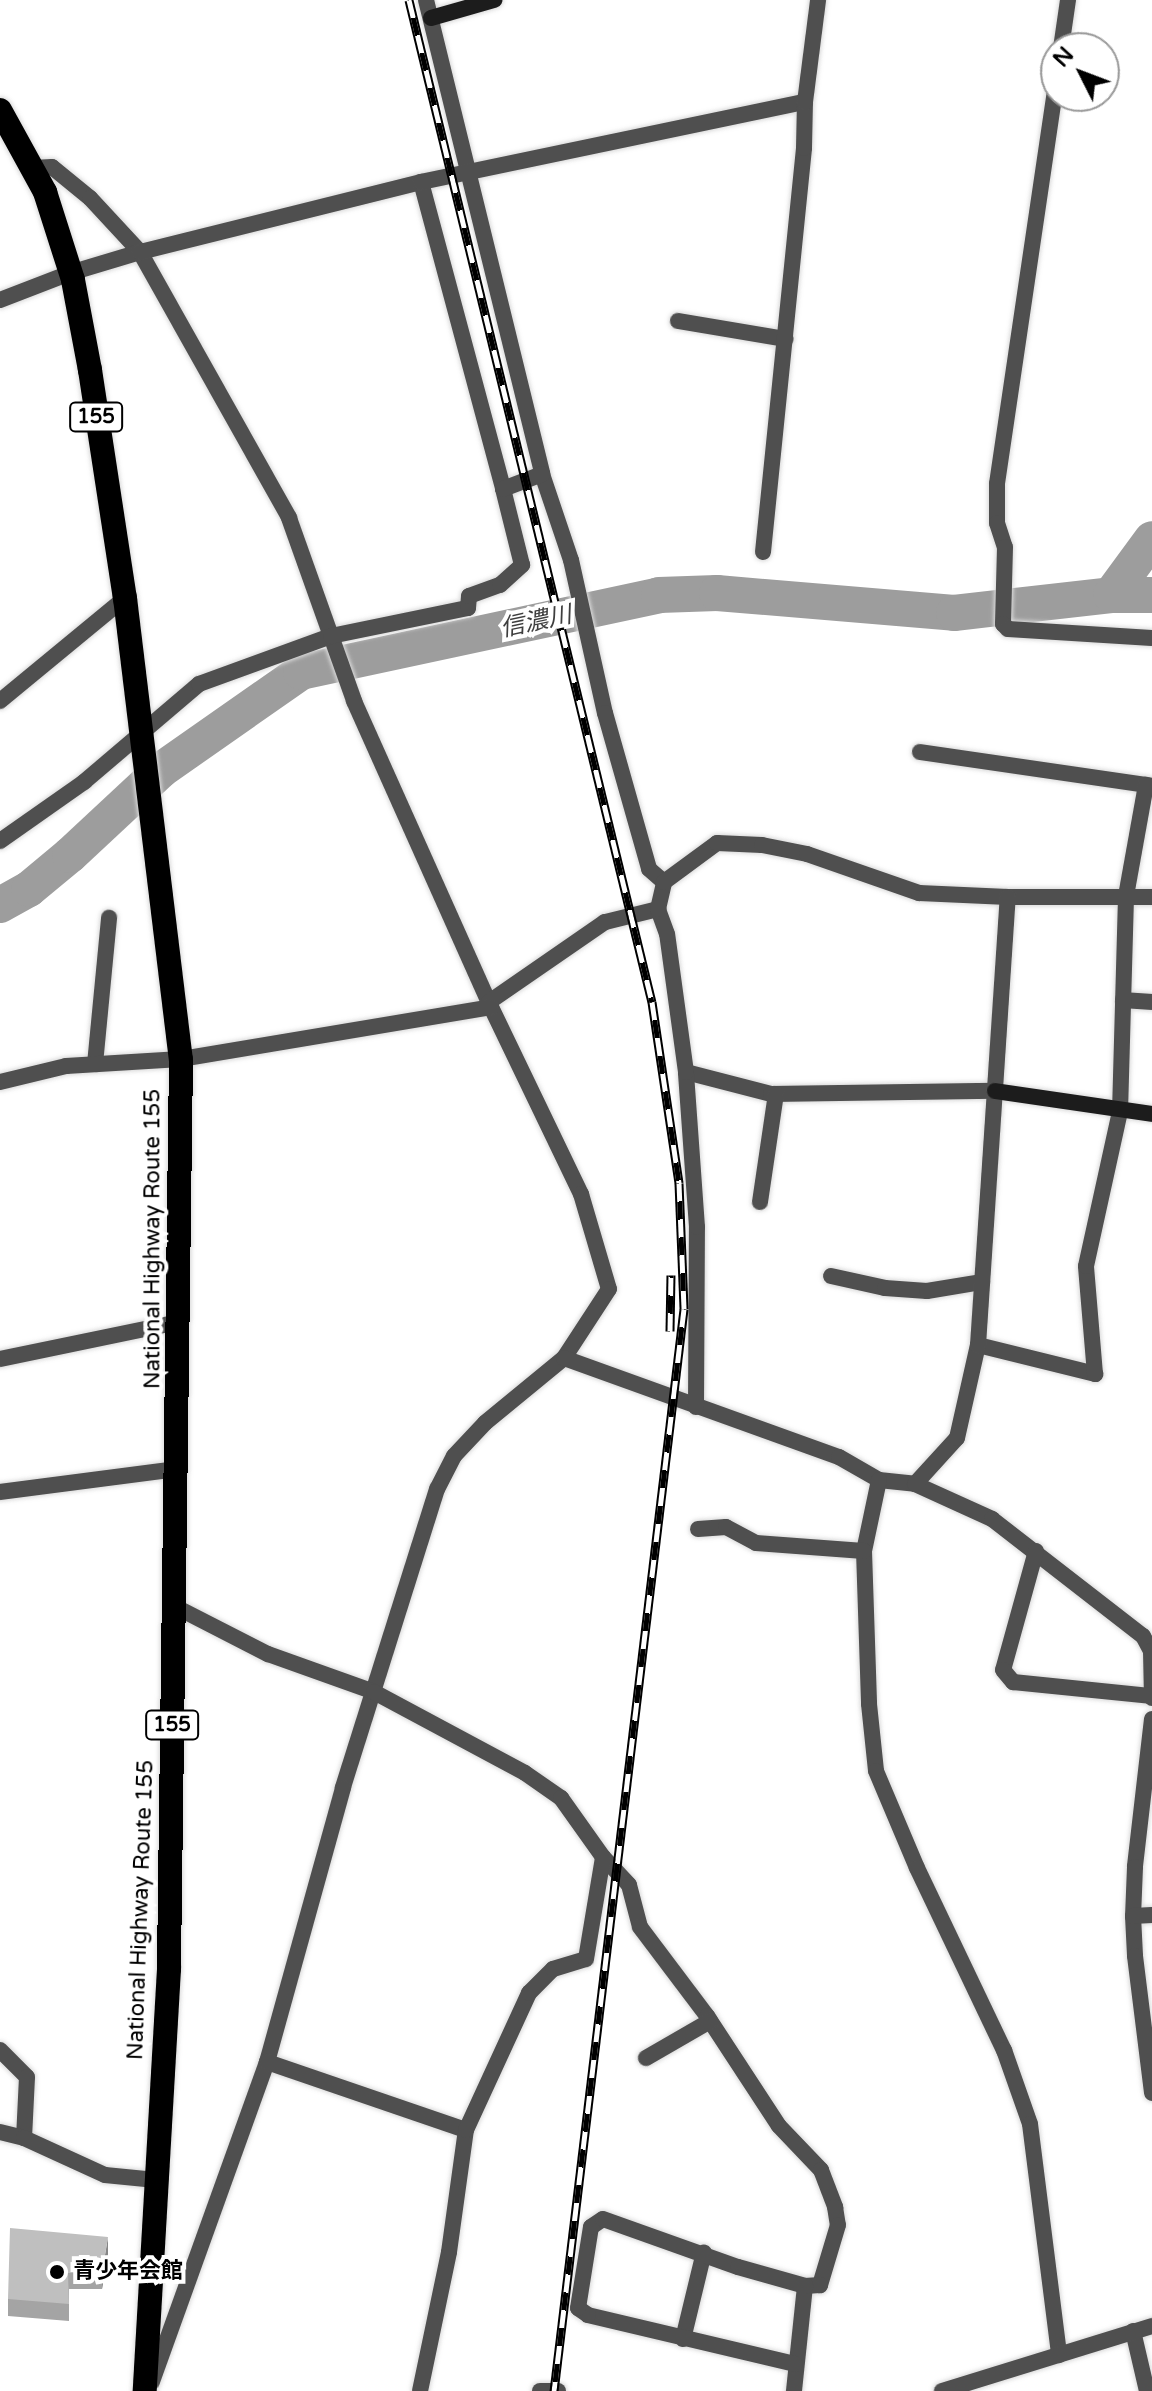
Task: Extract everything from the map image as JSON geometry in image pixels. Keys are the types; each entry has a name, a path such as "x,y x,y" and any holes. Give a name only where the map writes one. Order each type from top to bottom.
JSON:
{"highway":[{"name":"National Highway Route 155","path":"0,110 45,192 70,273 90,370 125,598 181,1059 169,1969 147,2391"}],"street":[{"path":"426,0 542,474 571,560 605,713 649,869 664,882"},
{"path":"431,18 494,0"},
{"path":"763,552 786,339 805,102 818,0"},
{"path":"1063,32 1068,0"},
{"path":"0,300 70,273 140,252 421,182 805,102"},
{"path":"1052,112 997,484 997,523 1005,547 1003,624 1008,629 1152,638"},
{"path":"32,168 52,167 90,198 140,252 289,518 354,701 490,1005 581,1194 609,1289 564,1358 485,1423 454,1456 421,1533 267,2062 147,2391"},
{"path":"0,841 84,782 199,684 333,641 468,608 469,596 500,585 522,565 421,182"},
{"path":"678,321 786,339"},
{"path":"503,489 542,474"},
{"path":"0,701 125,598"},
{"path":"920,752 1149,786 1126,896 1120,1112 1086,1266 1095,1374 978,1345"},
{"path":"696,1407 697,1227 686,1072 667,934 658,909 664,882 717,843 762,845 807,854 919,893 1008,897 1152,897"},
{"path":"915,1484 957,1438 978,1345 1008,897"},
{"path":"0,1082 66,1066 181,1059 490,1005 605,922 658,909"},
{"path":"95,1064 109,918"},
{"path":"1123,1000 1152,1002"},
{"path":"686,1072 776,1094 995,1091 1120,1112 1152,1114"},
{"path":"760,1202 776,1094"},
{"path":"831,1276 885,1288 927,1291 982,1282"},
{"path":"0,1359 179,1322"},
{"path":"564,1358 839,1457 879,1480 915,1484 992,1519 1148,1631 1152,1697 1013,1682 1003,1670 1036,1551"},
{"path":"0,1492 177,1469"},
{"path":"879,1480 864,1551 867,1675 876,1771 917,1868 1004,2050 1030,2124 1059,2355"},
{"path":"698,1529 726,1527 756,1543 864,1551"},
{"path":"174,1606 268,1654 374,1692 525,1773 561,1798 603,1857 629,1885 640,1927 710,2021 779,2126 821,2170 835,2207 838,2225 820,2285 805,2286 738,2267 704,2252 603,2219 591,2227 578,2308 588,2315 795,2364"},
{"path":"1152,1719 1135,1867 1133,1916 1152,2093"},
{"path":"420,2391 449,2252 466,2130 529,1993 553,1969 586,1959 603,1857"},
{"path":"1133,1916 1152,1915"},
{"path":"646,2058 710,2021"},
{"path":"0,2050 27,2077 24,2138"},
{"path":"267,2062 466,2130"},
{"path":"0,2132 24,2138 105,2175 156,2180"},
{"path":"683,2339 704,2252"},
{"path":"794,2391 805,2286"},
{"path":"942,2391 1152,2326"},
{"path":"1133,2331 1147,2391"},
{"path":"540,2391 558,2391"}],"building":[{"name":"青少年会館","path":"10,2228 108,2237 102,2273 68,2273 69,2304 8,2299"}],"waterway":[{"path":"1111,595 1152,539"},
{"name":"信濃川","path":"0,905 29,889 70,855 161,770 301,672 659,595 717,593 954,613 1111,595 1152,595"}],"railway":[{"path":"409,0 652,1002 679,1183 684,1309 554,2391"},
{"path":"670,1331 671,1275"}],"place":[{"name":"青少年会館","path":"57,2272"}]}
